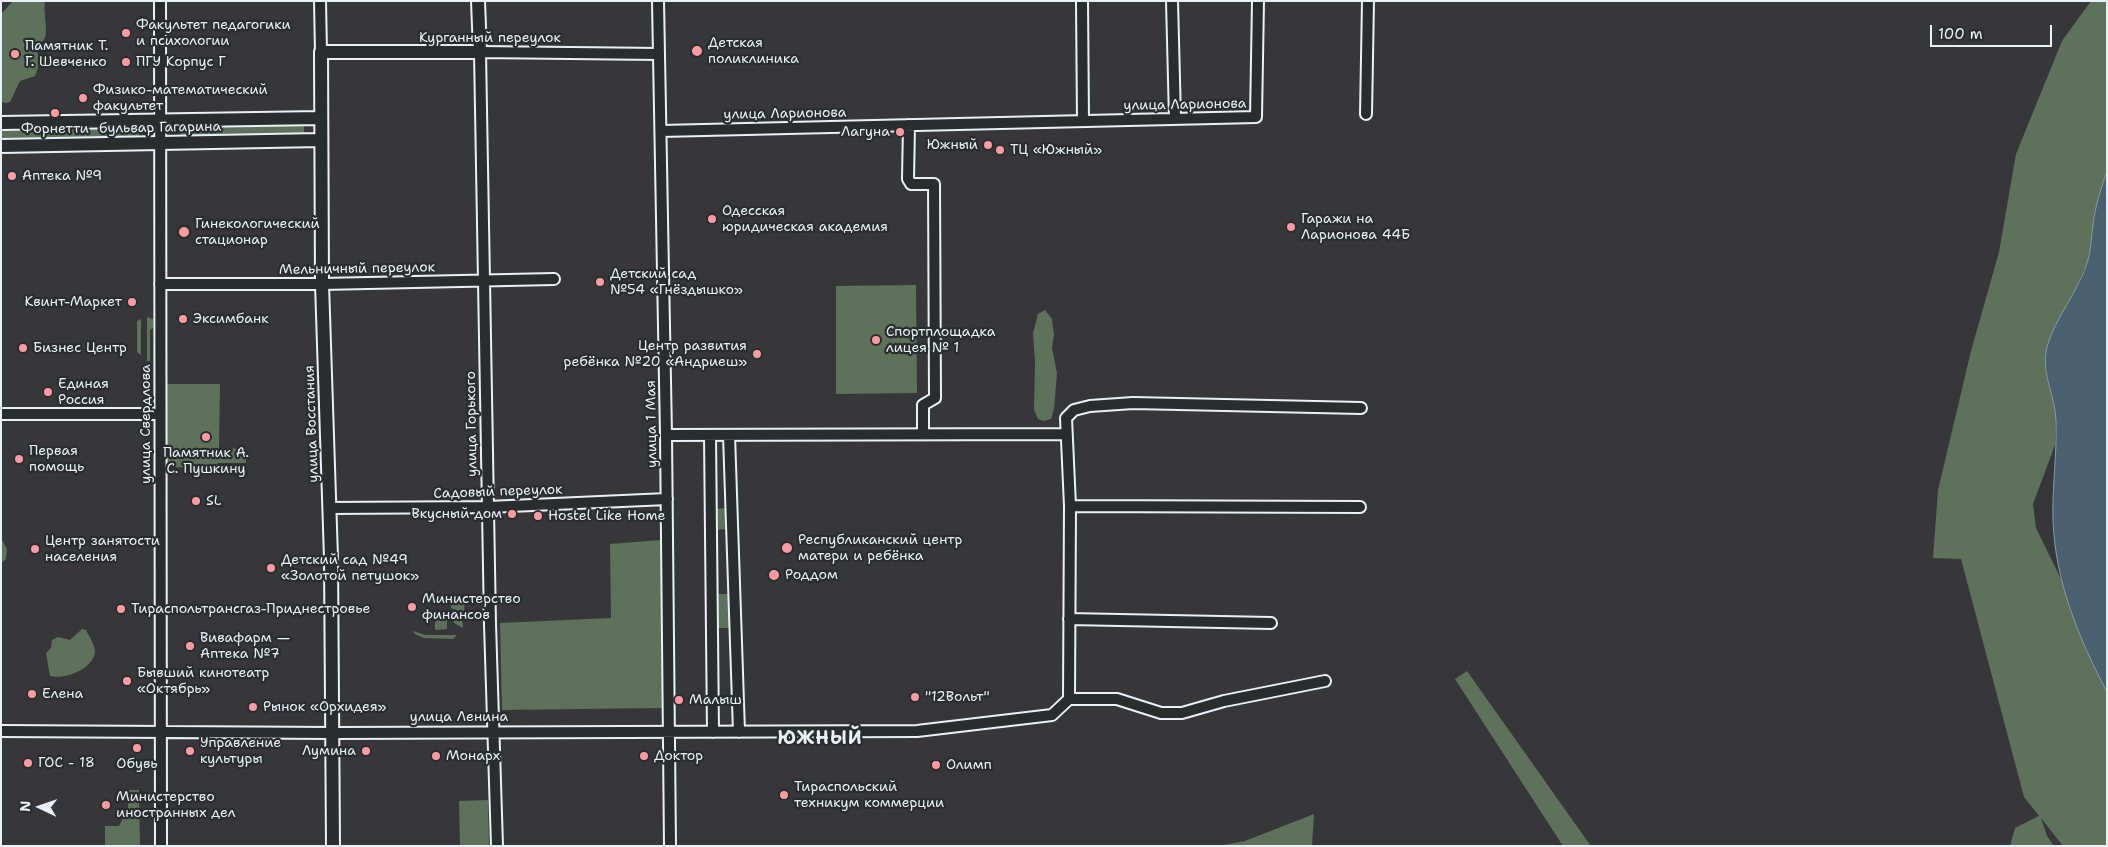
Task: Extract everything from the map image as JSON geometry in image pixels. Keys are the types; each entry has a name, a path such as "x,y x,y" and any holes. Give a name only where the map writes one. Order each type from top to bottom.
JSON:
{"street":[{"name":"улица Свердлова","path":"160,1 161,846"},
{"name":"улица Восстания","path":"320,1 322,284 329,508 333,846"},
{"name":"улица Горького","path":"478,1 497,846"},
{"name":"улица 1 Мая","path":"658,1 667,499 670,846"},
{"path":"1082,1 1083,121"},
{"path":"1172,1 1175,118"},
{"name":"улица Ларионова","path":"661,131 1175,118 1256,118 1258,1"},
{"path":"1366,114 1368,1"},
{"name":"Курганный переулок","path":"321,52 659,54"},
{"name":"бульвар Гагарина","path":"1,123 320,118"},
{"path":"909,125 908,179 911,184 915,185 934,184 935,398 923,405 923,434"},
{"name":"бульвар Гагарина","path":"1,146 320,140"},
{"name":"Мельничный переулок","path":"160,284 322,284 554,279"},
{"path":"1325,680 1224,700 1182,713 1161,713 1117,698 1069,698 1070,506 1065,434 1066,418 1074,410 1090,406 1133,403 1361,408"},
{"path":"1,414 160,414"},
{"path":"666,435 1065,434"},
{"path":"710,435 713,732"},
{"path":"729,435 739,732"},
{"name":"Садовый переулок","path":"329,508 488,507 667,499"},
{"path":"1070,506 1360,507"},
{"path":"1069,619 1270,623"},
{"name":"улица Ленина","path":"1,731 918,731 1052,715 1069,698"}],"green space":[{"path":"13,1 45,1 46,34 37,48 39,65 35,76 20,81 10,102 6,103 2,102 1,96 1,14"},
{"path":"2091,1 2107,1 2107,171 2095,213 2089,258 2071,300 2048,378 2056,414 2055,445 2033,504 2036,528 2062,581 2069,606 2083,641 2107,692 2107,846 2063,846 2041,818 2047,836 2054,846 2010,846 2015,828 2039,816 2024,797 1961,559 1933,558 1938,490 1971,351 1999,252 2016,154 2062,41"},
{"path":"304,123 304,137 180,138 180,125"},
{"path":"139,128 139,140 1,141 1,129"},
{"name":"Спортплощадка лицея № 1","path":"916,285 917,393 836,394 836,286"},
{"path":"1045,310 1052,319 1054,335 1052,348 1057,373 1054,409 1051,419 1044,421 1038,419 1034,410 1035,362 1033,333 1038,314"},
{"path":"147,317 153,319 153,328 150,330 150,361 147,361"},
{"path":"141,319 141,355 137,352 137,321"},
{"path":"146,370 150,370 149,393 152,396 152,403 146,403"},
{"path":"165,384 220,384 219,448 245,449 246,463 218,463 214,468 165,467"},
{"path":"726,508 727,529 715,530 715,509"},
{"path":"1,538 7,549 6,559 1,563"},
{"path":"661,540 662,708 502,710 500,623 611,618 610,544"},
{"path":"715,594 730,594 731,628 716,628"},
{"path":"461,597 465,598 464,613 451,608 451,602"},
{"path":"444,612 447,612 447,629 435,630 435,622"},
{"path":"452,613 462,618 463,628 454,623"},
{"path":"82,629 86,630 95,649 93,658 84,668 70,675 50,676 46,653 51,648 52,640 58,637 70,640"},
{"path":"413,631 425,635 457,635 453,639 424,638"},
{"path":"1467,671 1591,846 1563,846 1455,679"},
{"path":"123,790 139,790 140,846 105,846 105,826 119,826 128,808 128,800 123,796"},
{"path":"488,800 489,846 460,846 459,801"},
{"path":"1314,814 1312,846 1218,846 1245,841"}],"water":[{"path":"2107,171 2107,692 2078,630 2058,565 2053,520 2056,422 2045,361 2053,331 2082,277 2088,261 2095,211"}],"place":[{"name":"Факультет педагогики и психологии","path":"126,33"},
{"name":"Детская поликлиника","path":"697,51"},
{"name":"Памятник Т. Г. Шевченко","path":"15,54"},
{"name":"ПГУ Корпус Г","path":"126,62"},
{"name":"Физико-математический факультет","path":"83,98"},
{"name":"Форнетти","path":"55,113"},
{"name":"Лагуна","path":"900,132"},
{"name":"Южный","path":"988,145"},
{"name":"ТЦ «Южный»","path":"1000,150"},
{"name":"Аптекa №9","path":"12,176"},
{"name":"Одесская юридическая академия","path":"712,219"},
{"name":"Гаражи на Ларионова 44Б","path":"1291,227"},
{"name":"Гинекологический стационар","path":"184,232"},
{"name":"Детский сад №54 «Гнёздышко»","path":"600,282"},
{"name":"Квинт-Маркет","path":"132,302"},
{"name":"Эксимбанк","path":"183,319"},
{"name":"Спортплощадка лицея № 1","path":"876,340"},
{"name":"Бизнес Центр","path":"23,348"},
{"name":"Центр развития ребёнка №20 «Андриеш»","path":"757,354"},
{"name":"Единая Россия","path":"48,392"},
{"name":"Памятник А. С. Пушкину","path":"206,437"},
{"name":"Первая помощь","path":"19,459"},
{"name":"SL","path":"196,501"},
{"name":"Вкусный дом","path":"512,514"},
{"name":"Hostel Like Home","path":"538,516"},
{"name":"Республиканский центр матери и ребёнка","path":"787,548"},
{"name":"Центр занятости населения","path":"35,549"},
{"name":"Детский сад №49 «Золотой петушок»","path":"271,568"},
{"name":"Роддом","path":"774,575"},
{"name":"Министерство финансов","path":"412,607"},
{"name":"Тираспольтрансгаз-Приднестровье","path":"121,609"},
{"name":"Вивафарм — Аптека №7","path":"190,646"},
{"name":"Бывший кинотеатр «Октябрь»","path":"127,681"},
{"name":"Елена","path":"32,694"},
{"name":"\"12Вольт\"","path":"915,697"},
{"name":"Малыш","path":"679,700"},
{"name":"Рынок «Орхидея»","path":"253,707"},
{"name":"Обувь","path":"137,748"},
{"name":"Управление культуры","path":"190,751"},
{"name":"Лумина","path":"366,751"},
{"name":"Монарх","path":"436,756"},
{"name":"Доктор","path":"644,756"},
{"name":"ГОС - 18","path":"28,763"},
{"name":"Олимп","path":"936,765"},
{"name":"Тираспольский техникум коммерции","path":"784,795"},
{"name":"Министерство иностранных дел","path":"106,805"}],"district":[{"name":"ЮЖНЫЙ","path":"820,739"}]}
